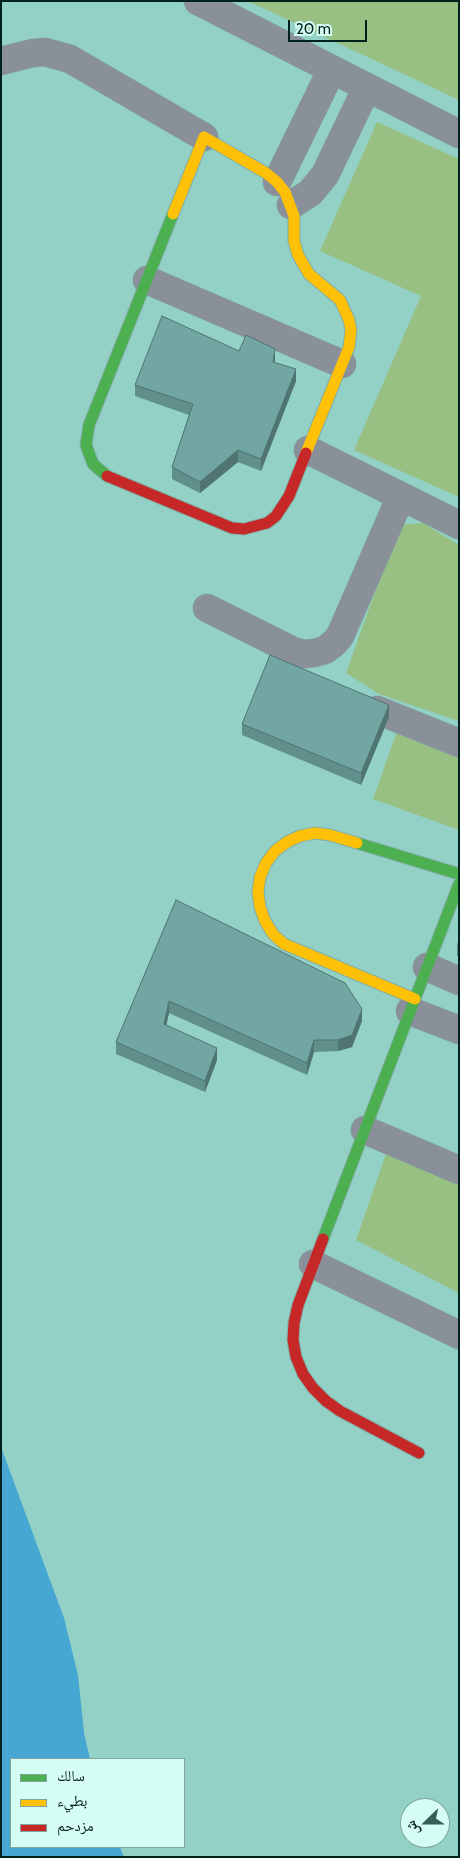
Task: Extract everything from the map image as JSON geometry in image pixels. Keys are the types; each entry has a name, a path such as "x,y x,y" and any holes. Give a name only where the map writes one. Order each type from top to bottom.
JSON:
{"street":[{"path":"198,1 459,134"},
{"path":"1,61 26,54 45,52 70,59 204,137 277,182 285,192 294,216 294,242 298,255 309,274 340,300 349,320 351,330 349,347 284,507 267,523 244,529 232,528 107,476 94,464 86,445 89,425 204,137"},
{"path":"277,182 332,69"},
{"path":"291,205 310,193 325,175 367,87"},
{"path":"147,280 342,364"},
{"path":"308,450 459,525"},
{"path":"207,608 293,651 304,654 325,650 340,636 400,496"},
{"path":"377,710 459,743"},
{"path":"459,874 330,834 315,833 300,836 287,842 271,857 260,877 258,892 260,907 265,921 273,934 284,944 412,1005 459,1030"},
{"path":"420,1453 340,1410 326,1401 313,1388 303,1374 295,1349 294,1323 313,1264 459,884"},
{"path":"427,967 459,980"},
{"path":"365,1130 459,1170"},
{"path":"313,1264 459,1335"}],"green space":[{"path":"248,1 458,1 459,100"},
{"path":"377,122 459,159 459,497 354,450 421,296 320,251"},
{"path":"423,523 459,545 459,721 379,694 346,673 399,525"},
{"path":"400,723 459,745 459,830 373,799"},
{"path":"388,1148 459,1176 459,1293 356,1240"}],"water":[{"path":"1,1447 64,1618 78,1675 84,1733 90,1758 10,1758 10,1848 120,1848 124,1857 1,1857"}],"building":[{"path":"162,316 239,351 246,335 275,349 273,362 296,369 261,459 238,450 200,482 172,467 193,404 135,385"},
{"path":"270,655 389,705 361,773 242,724"},
{"path":"176,900 345,983 362,1009 352,1035 338,1040 314,1040 307,1063 169,1001 164,1024 217,1048 205,1081 116,1042"}],"traffic: fast":[{"path":"107,476 93,464 86,445 89,425 173,214"},
{"path":"357,843 459,874"},
{"path":"323,1239 459,884"}],"traffic: slow":[{"path":"204,137 266,173 285,192 294,216 294,241 298,255 309,274 340,300 349,320 351,330 349,347 306,453"},
{"path":"173,214 204,137"},
{"path":"357,843 330,835 315,833 300,836 287,842 275,851 266,863 260,877 258,892 260,907 265,921 273,934 284,944 415,999"}],"traffic: jam":[{"path":"107,476 232,528 244,529 267,523 276,516 289,496 306,453"},
{"path":"323,1239 298,1305 294,1323 293,1340 296,1357 303,1374 313,1388 340,1411 419,1453"}]}
